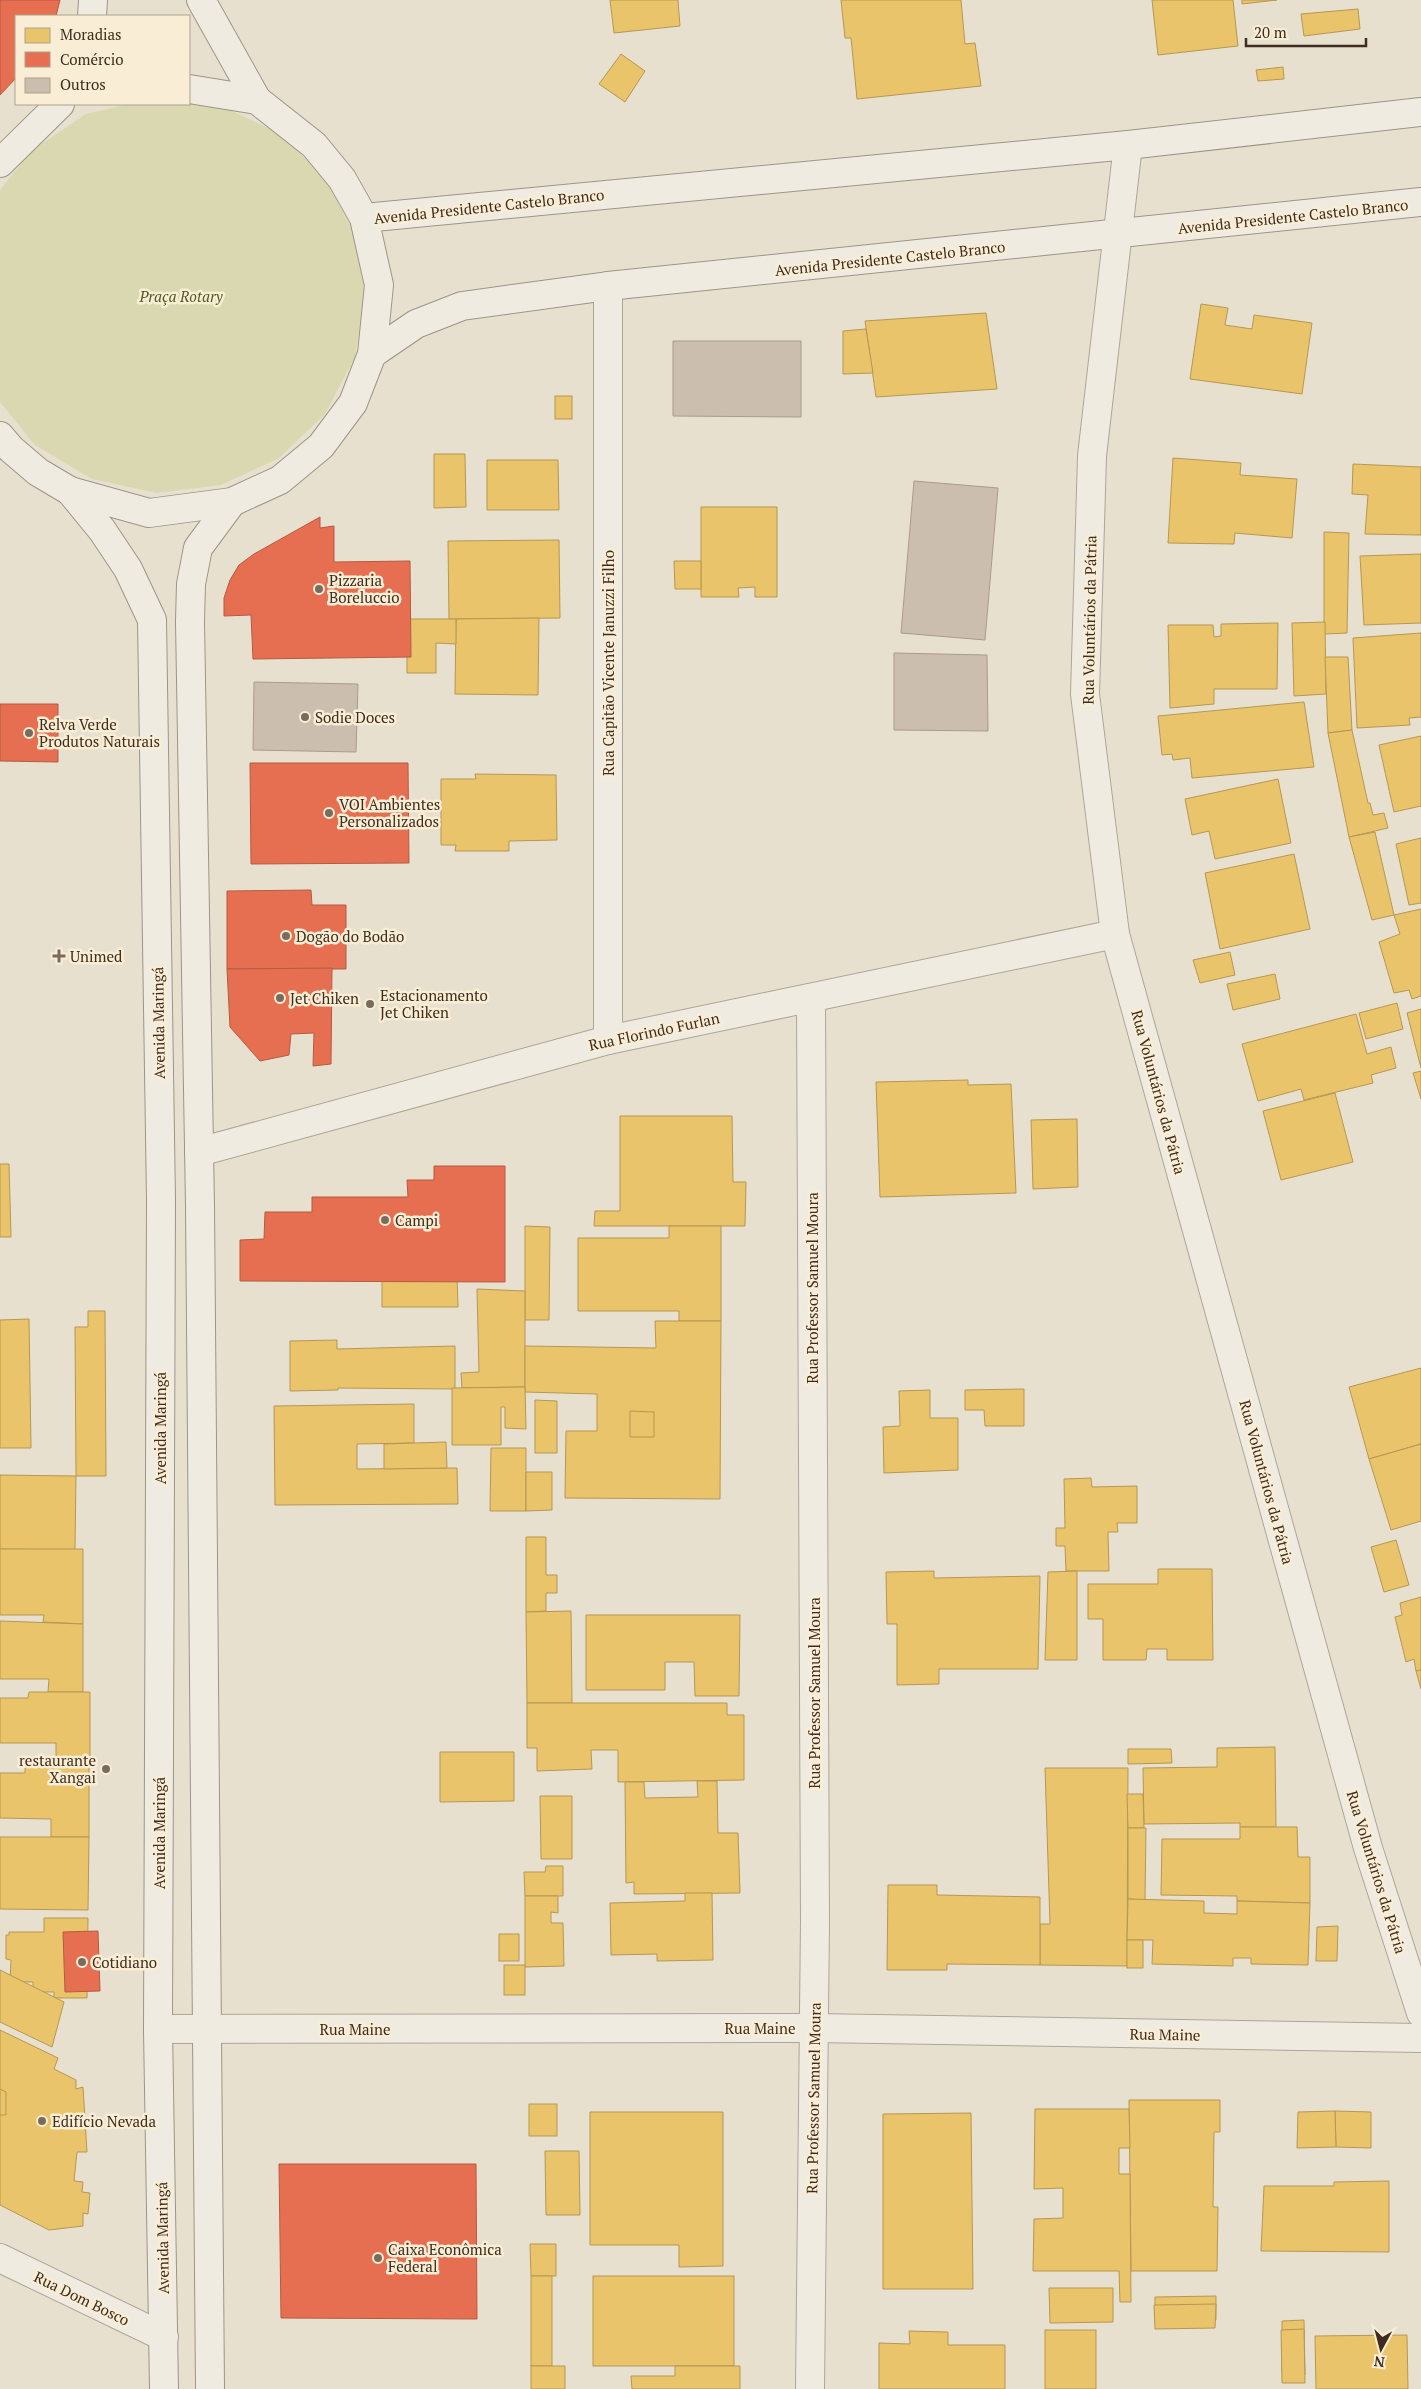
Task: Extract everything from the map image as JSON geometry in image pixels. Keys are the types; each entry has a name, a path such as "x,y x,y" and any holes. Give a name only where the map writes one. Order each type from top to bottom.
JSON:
{"main road":[{"path":"92,0 92,15"},
{"path":"0,436 11,449 38,472 70,491 149,513 232,502 280,480 321,446 353,403 372,354 379,285 364,218 342,179 314,145 257,100 201,0"},
{"path":"190,89 257,100"},
{"path":"0,162 38,105"},
{"path":"0,162 59,105"},
{"name":"Avenida Presidente Castelo Branco","path":"364,218 1128,144 1421,112"},
{"name":"Rua Voluntários da Pátria","path":"1128,144 1092,456 1085,694 1115,934 1368,1848 1421,2013"},
{"name":"Avenida Presidente Castelo Branco","path":"372,354 416,324 462,306 608,286 1421,202"},
{"name":"Rua Capitão Vicente Januzzi Filho","path":"608,286 608,1040"},
{"name":"Avenida Maringá","path":"70,491 102,530 128,569 152,620 161,1200 158,2029 164,2389"},
{"path":"210,2389 200,1152 190,621 191,584 198,548 232,502"},
{"name":"Rua Florindo Furlan","path":"200,1152 608,1040 1115,934"},
{"name":"Rua Professor Samuel Moura","path":"810,2389 815,1921 811,998"},
{"name":"Rua Maine","path":"158,2029 813,2028 1421,2038"},
{"name":"Rua Dom Bosco","path":"0,2258 164,2337"}],"green space":[{"name":"Praça Rotary","path":"190,102 217,104 275,131 323,174 353,231 365,294 355,357 325,414 279,458 221,485 157,493 92,479 35,445 0,402 0,190 31,151 86,114 125,105 190,105"}],"building: Moradias":[{"path":"610,0 678,0 680,26 614,33"},
{"path":"841,0 961,0 965,44 975,43 981,86 857,99 851,38 845,38"},
{"path":"1152,0 1233,0 1238,46 1158,55"},
{"path":"1242,0 1277,0 1242,4"},
{"path":"1358,9 1360,29 1304,36 1301,14"},
{"path":"621,54 645,71 625,102 599,84"},
{"path":"1283,67 1284,79 1258,81 1256,70"},
{"path":"1201,304 1228,308 1225,325 1252,329 1254,315 1312,323 1302,394 1190,379"},
{"path":"986,313 997,389 876,397 865,321"},
{"path":"866,329 873,373 843,374 843,331"},
{"path":"555,396 572,396 572,419 555,419"},
{"path":"434,454 465,454 466,507 434,508"},
{"path":"1173,458 1241,463 1240,475 1297,479 1292,538 1235,533 1234,544 1168,543"},
{"path":"487,460 558,460 559,510 487,510"},
{"path":"1353,464 1421,467 1421,535 1365,534 1368,495 1352,494"},
{"path":"701,507 777,507 777,597 755,597 755,587 738,588 739,597 701,597"},
{"path":"1324,532 1349,533 1347,633 1324,634"},
{"path":"559,540 560,618 449,619 448,541"},
{"path":"1421,554 1421,623 1364,625 1360,556"},
{"path":"674,561 701,561 701,589 675,589"},
{"path":"240,596 252,596 252,605 240,605"},
{"path":"539,618 538,695 455,694 456,619"},
{"path":"407,619 456,619 456,644 436,643 436,673 407,673"},
{"path":"1325,622 1326,694 1294,696 1292,623"},
{"path":"1278,623 1277,689 1214,689 1214,704 1170,708 1168,625 1213,625 1214,637 1221,636 1221,624"},
{"path":"1421,633 1421,717 1409,718 1410,725 1357,728 1353,638"},
{"path":"1325,657 1348,657 1352,730 1328,733"},
{"path":"1304,702 1314,767 1192,778 1190,758 1173,760 1172,754 1162,755 1158,716"},
{"path":"1352,730 1368,803 1370,803 1373,815 1384,813 1388,828 1349,837 1328,733"},
{"path":"1421,736 1421,806 1394,812 1379,745"},
{"path":"475,774 556,775 557,840 509,841 509,851 455,851 456,845 441,845 441,779 476,779"},
{"path":"1278,779 1291,843 1215,859 1209,831 1192,835 1185,799"},
{"path":"1375,832 1394,915 1372,920 1349,837"},
{"path":"1421,838 1421,903 1409,905 1396,844"},
{"path":"1294,854 1310,929 1220,949 1205,873"},
{"path":"1421,909 1421,996 1412,999 1409,990 1394,993 1379,942 1400,934 1394,915"},
{"path":"1230,952 1235,975 1200,983 1193,960"},
{"path":"1275,974 1280,999 1233,1010 1227,984"},
{"path":"1397,1003 1403,1029 1366,1039 1359,1013"},
{"path":"1421,1009 1421,1068 1407,1013"},
{"path":"1356,1014 1367,1054 1391,1047 1396,1068 1371,1075 1373,1083 1304,1100 1301,1089 1258,1101 1242,1044"},
{"path":"1421,1071 1421,1099 1413,1073"},
{"path":"968,1080 968,1085 1011,1084 1016,1193 880,1197 876,1082"},
{"path":"1335,1093 1353,1162 1281,1180 1263,1111"},
{"path":"620,1116 732,1116 733,1182 746,1182 745,1226 594,1226 595,1211 620,1211"},
{"path":"1077,1119 1078,1187 1033,1189 1031,1120"},
{"path":"0,1164 9,1164 11,1237 0,1237"},
{"path":"525,1226 550,1227 549,1320 525,1320"},
{"path":"669,1226 721,1226 721,1321 679,1321 679,1311 578,1311 578,1238 669,1238"},
{"path":"382,1274 457,1274 458,1307 382,1307"},
{"path":"477,1289 525,1291 525,1387 462,1388 461,1373 479,1372"},
{"path":"88,1311 105,1311 106,1476 76,1476 75,1327 88,1327"},
{"path":"29,1319 31,1448 0,1448 0,1320"},
{"path":"655,1321 721,1321 720,1499 565,1498 566,1431 597,1431 597,1394 525,1392 525,1346 656,1348"},
{"path":"337,1340 337,1349 455,1346 455,1389 338,1388 338,1390 290,1391 290,1341"},
{"path":"1421,1368 1421,1444 1369,1459 1349,1387"},
{"path":"525,1387 526,1429 505,1428 505,1407 501,1407 501,1445 452,1445 452,1388"},
{"path":"1024,1389 1024,1426 985,1426 984,1410 965,1410 965,1390"},
{"path":"930,1390 930,1418 958,1418 958,1470 884,1473 883,1427 900,1426 899,1391"},
{"path":"535,1400 557,1401 557,1453 535,1453"},
{"path":"414,1404 414,1443 357,1444 357,1469 457,1468 458,1504 275,1505 274,1406"},
{"path":"630,1411 654,1412 654,1437 630,1437"},
{"path":"446,1442 447,1468 384,1469 384,1444"},
{"path":"1421,1444 1421,1521 1391,1530 1369,1459"},
{"path":"491,1448 526,1448 526,1511 490,1511"},
{"path":"526,1472 552,1472 552,1510 526,1511"},
{"path":"0,1475 76,1476 75,1550 0,1549"},
{"path":"1091,1478 1092,1487 1137,1486 1137,1523 1117,1523 1118,1532 1108,1532 1109,1571 1066,1571 1065,1546 1056,1546 1056,1528 1065,1528 1064,1479"},
{"path":"526,1537 546,1537 546,1575 557,1575 557,1593 546,1593 546,1611 526,1612"},
{"path":"1396,1540 1409,1585 1384,1592 1371,1547"},
{"path":"0,1549 83,1549 83,1624 43,1622 44,1615 0,1615"},
{"path":"1158,1569 1212,1569 1213,1660 1167,1660 1167,1649 1147,1649 1146,1660 1103,1660 1103,1619 1088,1619 1088,1584 1158,1584"},
{"path":"934,1571 934,1578 1040,1576 1038,1669 939,1669 939,1684 897,1685 897,1624 887,1624 886,1572"},
{"path":"1077,1571 1077,1660 1045,1660 1048,1572"},
{"path":"1421,1597 1421,1670 1416,1671 1414,1659 1406,1662 1395,1617 1402,1615 1400,1603"},
{"path":"571,1611 572,1703 527,1703 526,1612"},
{"path":"586,1615 740,1615 739,1696 695,1696 694,1662 665,1662 665,1690 586,1690"},
{"path":"0,1621 83,1624 83,1692 48,1692 49,1679 0,1679"},
{"path":"1421,1670 1421,1689 1416,1671"},
{"path":"29,1692 90,1692 90,1763 56,1764 56,1743 0,1743 0,1698 28,1698"},
{"path":"527,1703 727,1703 727,1715 744,1715 744,1780 618,1782 618,1750 591,1750 592,1769 537,1771 537,1748 527,1748"},
{"path":"1275,1747 1276,1827 1240,1827 1240,1823 1144,1824 1143,1768 1217,1767 1217,1748"},
{"path":"1128,1749 1171,1749 1172,1763 1128,1764"},
{"path":"440,1752 514,1752 514,1801 440,1802"},
{"path":"89,1763 89,1837 51,1837 51,1819 0,1818 0,1773 25,1773 25,1765"},
{"path":"1045,1768 1128,1768 1127,1966 1040,1965 1040,1924 1050,1924"},
{"path":"697,1781 717,1781 718,1833 738,1833 740,1893 634,1894 634,1882 626,1883 625,1782 644,1782 645,1798 698,1797"},
{"path":"1127,1794 1143,1794 1144,1828 1128,1828"},
{"path":"540,1796 572,1796 572,1859 541,1859"},
{"path":"1240,1827 1297,1827 1298,1857 1310,1857 1310,1903 1237,1901 1237,1896 1161,1895 1162,1839 1240,1839"},
{"path":"1128,1828 1146,1828 1145,1900 1128,1899"},
{"path":"0,1837 89,1837 88,1910 0,1909"},
{"path":"546,1866 563,1866 563,1896 525,1896 524,1872 545,1872"},
{"path":"888,1885 937,1885 937,1895 1040,1897 1040,1965 947,1964 947,1970 887,1970"},
{"path":"685,1893 712,1893 713,1960 657,1961 657,1954 611,1955 610,1903 685,1901"},
{"path":"525,1896 558,1896 558,1913 551,1912 551,1923 563,1923 564,1966 525,1967"},
{"path":"1128,1899 1204,1901 1204,1913 1237,1914 1237,1901 1310,1903 1308,1965 1251,1964 1251,1958 1233,1958 1233,1966 1152,1964 1153,1940 1127,1940"},
{"path":"44,1918 88,1918 87,1998 54,1998 54,1992 33,1992 33,1982 10,1982 11,1960 6,1959 6,1935 9,1935 9,1932 44,1932"},
{"path":"1338,1926 1337,1961 1316,1961 1317,1927"},
{"path":"499,1934 519,1934 519,1961 499,1961"},
{"path":"1127,1940 1143,1940 1143,1968 1127,1968"},
{"path":"504,1965 525,1965 525,1995 504,1995"},
{"path":"0,1970 64,2002 52,2047 0,2022"},
{"name":"Edifício Nevada","path":"0,2030 58,2058 54,2069 76,2080 76,2089 83,2087 87,2152 77,2152 74,2181 83,2182 82,2192 90,2193 88,2214 83,2213 83,2226 49,2230 0,2205"},
{"path":"0,2089 6,2092 6,2115 0,2115"},
{"path":"1129,2100 1220,2100 1220,2132 1214,2132 1213,2207 1218,2207 1217,2271 1131,2271"},
{"path":"529,2104 557,2104 557,2136 529,2136"},
{"path":"1035,2109 1129,2109 1130,2148 1119,2148 1119,2174 1130,2174 1131,2302 1120,2302 1119,2271 1033,2271 1034,2219 1063,2218 1063,2188 1034,2189"},
{"path":"1335,2111 1371,2112 1371,2148 1336,2147"},
{"path":"1335,2111 1336,2147 1297,2148 1298,2112"},
{"path":"590,2112 723,2112 723,2266 679,2267 679,2245 590,2245"},
{"path":"971,2113 973,2289 883,2289 883,2114"},
{"path":"545,2151 579,2151 580,2215 546,2215"},
{"path":"1389,2181 1389,2252 1261,2251 1264,2186 1334,2186 1334,2182"},
{"path":"530,2244 556,2244 556,2276 531,2276"},
{"path":"531,2276 552,2276 552,2366 531,2366"},
{"path":"593,2276 734,2276 734,2366 593,2366"},
{"path":"1049,2288 1113,2288 1113,2322 1050,2323"},
{"path":"1216,2296 1216,2320 1155,2320 1155,2297"},
{"path":"1216,2304 1215,2328 1155,2329 1154,2305"},
{"path":"1304,2320 1305,2375 1282,2371 1282,2321"},
{"path":"1304,2329 1305,2383 1282,2383 1281,2330"},
{"path":"1045,2330 1096,2330 1096,2389 1045,2389"},
{"path":"909,2331 948,2332 948,2345 1005,2345 1005,2389 879,2389 879,2343 910,2344"},
{"path":"1407,2335 1408,2389 1316,2389 1315,2336"},
{"path":"531,2366 565,2366 565,2389 531,2389"},
{"path":"675,2366 740,2366 740,2389 632,2389 631,2376 675,2376"}],"building: Comércio":[{"path":"0,0 60,0 56,15 15,15 15,79 0,95"},
{"name":"Pizzaria Boreluccio","path":"320,517 320,528 334,526 334,562 410,561 411,657 253,659 251,615 224,616 224,598 230,580 239,565 254,554"},
{"name":"Relva Verde Produtos Naturais","path":"0,704 58,704 58,762 0,761"},
{"name":"VOI Ambientes Personalizados","path":"250,763 408,763 409,863 251,864"},
{"name":"Dogão do Bodão","path":"311,890 312,905 346,905 346,969 227,969 227,891"},
{"name":"Jet Chiken","path":"332,968 331,1064 313,1066 314,1033 291,1034 289,1055 260,1061 230,1027 227,969"},
{"name":"Campi","path":"434,1166 505,1166 505,1282 240,1281 240,1240 264,1239 265,1212 312,1212 312,1197 408,1197 407,1180 434,1180"},
{"name":"Cotidiano","path":"98,1931 100,1991 65,1992 63,1932"},
{"name":"Caixa Econômica Federal","path":"279,2164 476,2164 477,2319 281,2318"}],"building: Outros":[{"path":"673,341 801,341 801,417 673,416"},
{"path":"914,481 998,488 985,640 901,633"},
{"path":"894,653 987,655 988,731 894,730"},
{"name":"Sodie Doces","path":"254,682 358,684 356,752 253,750"}],"place":[{"name":"Pizzaria Boreluccio","path":"319,589"},
{"name":"Sodie Doces","path":"305,717"},
{"name":"Relva Verde Produtos Naturais","path":"29,733"},
{"name":"VOI Ambientes Personalizados","path":"329,813"},
{"name":"Dogão do Bodão","path":"286,936"},
{"name":"Unimed","path":"59,956"},
{"name":"Jet Chiken","path":"280,998"},
{"name":"Estacionamento Jet Chiken","path":"370,1004"},
{"name":"Campi","path":"385,1220"},
{"name":"restaurante Xangai","path":"106,1769"},
{"name":"Cotidiano","path":"82,1962"},
{"name":"Edifício Nevada","path":"42,2121"},
{"name":"Caixa Econômica Federal","path":"378,2258"}]}
